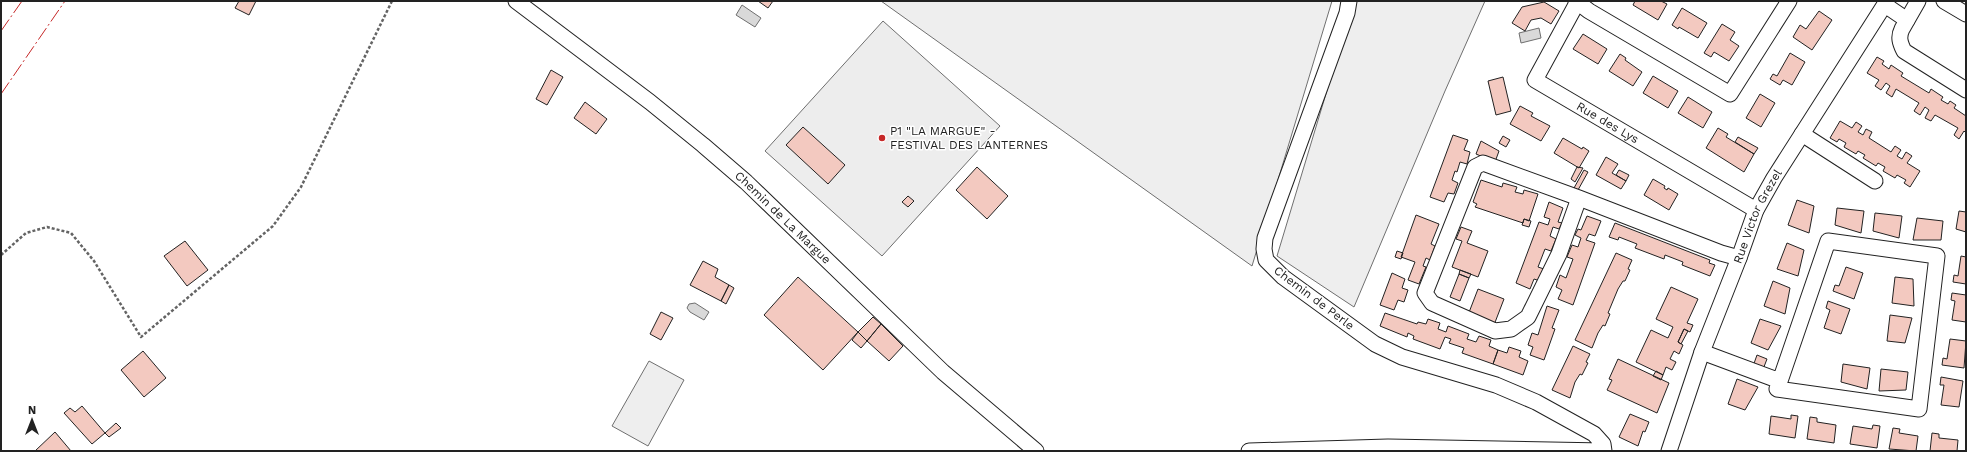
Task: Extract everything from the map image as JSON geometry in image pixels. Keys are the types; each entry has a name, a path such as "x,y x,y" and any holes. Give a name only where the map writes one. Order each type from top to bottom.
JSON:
{"street":[{"name":"Chemin de La Margue","path":"516,1 650,102 735,173 943,372 1036,451"},
{"name":"Chemin de Perle","path":"1349,1 1347,13 1265,238 1264,249 1266,260 1283,277 1375,344 1402,357 1496,385 1530,399 1594,434 1603,444 1604,451"},
{"name":"Rue des Lys","path":"1756,210 1535,80 1577,2 1730,94 1789,1"},
{"path":"1918,1 1900,34 1900,43 1904,50 1966,90"},
{"path":"1944,1 1966,14"},
{"path":"1886,3 1907,20"},
{"name":"Rue Victor Grezel","path":"1668,451 1702,352 1756,210 1802,134 1886,3"},
{"path":"1802,134 1875,181"},
{"path":"1579,198 1559,254 1528,317 1511,330 1495,331 1432,303 1425,293 1475,167 1482,163 1579,198 1721,253 1739,258"},
{"path":"1828,241 1937,256 1919,409 1777,389 1780,381 1828,241"},
{"path":"1702,352 1780,381"},
{"path":"1248,451 1388,447 1604,451"}],"path":[{"path":"1,255 26,233 47,227 71,233 94,261 142,337 273,226 301,187 392,1"}],"shaded area":[{"path":"881,1 1332,1 1252,266"},
{"path":"1354,1 1485,1 1445,91 1354,307 1277,256"},
{"path":"742,5 761,18 755,27 736,15"},
{"name":"P1 \"LA MARGUE\" - FESTIVAL DES LANTERNES","path":"883,21 1000,126 882,256 765,151"},
{"path":"1539,28 1541,38 1521,43 1519,33"},
{"path":"695,303 709,312 704,320 690,312 687,308 689,304"},
{"path":"649,361 684,380 648,446 612,426"}],"building":[{"path":"239,1 256,1 249,15 235,8"},
{"path":"758,1 773,1 768,8"},
{"path":"1635,1 1661,1 1667,4 1658,20 1633,5"},
{"path":"1544,2 1559,11 1551,24 1541,18 1531,20 1525,31 1512,23 1522,7"},
{"path":"1682,8 1707,23 1698,38 1679,27 1678,29 1672,25"},
{"path":"1819,11 1832,20 1812,50 1793,37 1800,25 1806,29"},
{"path":"1722,24 1735,32 1730,40 1739,46 1729,61 1714,52 1711,57 1704,53"},
{"path":"1583,34 1607,49 1598,64 1573,49"},
{"path":"1790,53 1805,62 1792,85 1783,80 1780,85 1770,79 1773,74 1777,76"},
{"path":"1620,54 1626,58 1625,60 1642,72 1633,86 1609,71"},
{"path":"1877,57 1884,61 1882,64 1889,69 1891,65 1903,73 1901,76 1929,93 1931,89 1943,97 1941,100 1948,104 1950,101 1956,105 1954,108 1966,116 1966,133 1964,131 1959,139 1954,135 1958,128 1935,115 1931,121 1925,118 1929,110 1925,107 1920,115 1914,111 1919,103 1896,89 1892,97 1886,93 1890,86 1886,83 1881,90 1875,86 1879,80 1867,73"},
{"path":"551,70 563,77 547,105 536,99"},
{"path":"1653,76 1678,91 1668,108 1643,93"},
{"path":"1503,77 1511,111 1496,115 1488,81"},
{"path":"1760,94 1775,103 1761,127 1746,118"},
{"path":"1688,97 1712,112 1703,128 1678,113"},
{"path":"585,102 607,119 596,134 574,118"},
{"path":"1520,106 1533,113 1531,116 1550,126 1541,141 1510,124"},
{"path":"1840,121 1852,128 1856,122 1862,126 1858,132 1863,135 1866,129 1872,132 1869,138 1891,152 1895,146 1901,150 1897,156 1902,159 1906,152 1912,156 1907,163 1920,171 1910,187 1904,183 1906,180 1897,175 1895,178 1883,171 1885,167 1878,163 1876,166 1863,158 1865,155 1858,151 1856,154 1844,147 1846,143 1839,139 1837,142 1830,138"},
{"path":"803,127 845,165 828,184 786,145"},
{"path":"1718,128 1728,134 1726,137 1754,154 1744,172 1706,148"},
{"path":"1453,135 1468,140 1464,150 1470,152 1467,164 1460,162 1457,172 1455,171 1452,180 1458,183 1454,194 1448,193 1444,202 1430,197"},
{"path":"1503,136 1510,140 1506,147 1499,143"},
{"path":"1738,137 1758,148 1754,154 1735,142"},
{"path":"1563,138 1582,149 1583,147 1589,151 1579,168 1554,153"},
{"path":"1481,141 1499,151 1495,162 1476,154"},
{"path":"1606,157 1618,164 1612,173 1626,181 1621,189 1596,175"},
{"path":"977,167 1008,196 987,219 956,190"},
{"path":"1577,167 1583,168 1575,182 1571,179"},
{"path":"1584,170 1588,172 1578,190 1574,188"},
{"path":"1619,170 1629,175 1626,181 1616,175"},
{"path":"1653,179 1665,186 1664,188 1667,190 1668,188 1678,194 1669,210 1644,195"},
{"path":"1481,180 1502,187 1503,183 1517,187 1515,192 1523,194 1524,190 1538,194 1529,221 1524,219 1523,223 1475,207 1477,204 1473,202"},
{"path":"908,196 914,201 908,207 902,202"},
{"path":"1797,200 1814,206 1809,233 1788,225"},
{"path":"1549,202 1563,208 1558,222 1562,223 1559,229 1553,227 1550,236 1556,239 1551,251 1545,249 1538,267 1544,269 1540,281 1534,279 1530,289 1516,283 1539,222 1548,225 1550,219 1544,217"},
{"path":"1837,208 1864,211 1861,233 1835,225"},
{"path":"1959,211 1966,212 1966,232 1956,229"},
{"path":"1875,213 1902,216 1899,238 1873,231"},
{"path":"1416,215 1439,224 1431,244 1435,246 1430,260 1426,258 1423,266 1426,267 1419,284 1408,280 1415,262 1401,257"},
{"path":"1587,216 1601,221 1595,236 1589,234 1586,240 1595,243 1573,305 1558,299 1562,290 1556,287 1560,275 1566,278 1573,259 1567,257 1572,245 1578,247 1581,238 1575,235 1578,229 1581,230"},
{"path":"1917,218 1943,221 1941,240 1913,240"},
{"path":"1524,219 1531,221 1529,227 1522,225"},
{"path":"1615,223 1710,260 1709,263 1715,265 1710,276 1682,265 1683,262 1665,255 1664,259 1635,248 1637,244 1619,237 1618,240 1609,237"},
{"path":"1461,227 1472,231 1467,243 1488,251 1478,277 1452,267 1462,241 1456,239"},
{"path":"185,241 208,270 187,286 164,256"},
{"path":"1787,243 1804,250 1798,276 1777,269"},
{"path":"1397,251 1403,253 1401,259 1395,257"},
{"path":"1616,253 1632,260 1628,269 1630,270 1625,281 1623,281 1618,289 1608,313 1610,314 1605,326 1603,325 1598,333 1592,348 1575,340"},
{"path":"1961,256 1966,257 1966,284 1953,282 1954,275 1958,276"},
{"path":"703,261 718,269 715,277 729,285 721,301 690,285"},
{"path":"1846,267 1863,273 1854,299 1833,291 1835,285 1839,286"},
{"path":"1460,270 1471,274 1469,278 1459,274"},
{"path":"1392,273 1405,279 1402,288 1408,290 1404,302 1398,300 1394,310 1380,305"},
{"path":"1459,274 1469,278 1460,301 1450,297"},
{"path":"798,277 858,332 823,370 764,315"},
{"path":"1895,277 1913,279 1914,306 1892,303"},
{"path":"1773,281 1790,288 1785,314 1764,306"},
{"path":"729,285 734,288 726,304 721,301"},
{"path":"1671,287 1698,299 1687,323 1693,325 1690,332 1684,329 1678,342 1683,345 1679,354 1674,351 1670,359 1676,362 1672,370 1666,367 1663,375 1636,362 1651,330 1668,338 1673,327 1656,319"},
{"path":"1478,289 1504,299 1494,325 1468,315"},
{"path":"1952,293 1966,295 1966,322 1952,320 1955,301 1951,300"},
{"path":"1828,301 1850,309 1841,334 1824,328 1830,310 1826,308"},
{"path":"1547,306 1559,310 1552,328 1555,329 1544,360 1530,355 1533,347 1528,345 1532,333 1538,335"},
{"path":"661,312 673,318 661,340 650,334"},
{"path":"1385,313 1417,324 1418,322 1426,324 1428,319 1440,323 1438,329 1446,332 1448,326 1469,334 1467,339 1476,342 1479,336 1491,340 1489,346 1498,350 1493,364 1462,353 1464,348 1449,343 1451,339 1445,337 1440,349 1413,339 1414,336 1408,333 1407,337 1380,326"},
{"path":"1890,315 1912,318 1905,343 1887,341"},
{"path":"873,317 881,324 867,341 858,332"},
{"path":"1760,319 1781,326 1768,350 1751,343"},
{"path":"881,324 903,346 889,361 867,341"},
{"path":"1684,329 1688,331 1681,344 1678,342"},
{"path":"858,332 867,341 861,348 852,340"},
{"path":"1950,339 1966,341 1964,368 1942,365 1943,358 1947,359"},
{"path":"1573,346 1590,354 1586,362 1588,363 1582,375 1580,374 1575,382 1570,398 1552,390"},
{"path":"1509,347 1521,351 1519,357 1528,361 1523,375 1493,364 1498,350 1507,353"},
{"path":"143,351 166,378 144,397 121,370"},
{"path":"1757,355 1767,359 1762,372 1752,369"},
{"path":"1618,359 1669,383 1657,413 1607,390 1612,380 1609,379"},
{"path":"1843,364 1870,368 1867,389 1841,382"},
{"path":"1881,369 1908,372 1906,390 1879,391"},
{"path":"1656,371 1663,375 1661,380 1653,376"},
{"path":"1941,377 1963,381 1959,407 1941,405 1944,385 1940,385"},
{"path":"1737,379 1758,387 1745,410 1728,404"},
{"path":"82,406 105,433 92,444 64,413 70,408 75,412"},
{"path":"1630,414 1649,422 1645,432 1643,431 1638,446 1619,437"},
{"path":"1791,415 1798,416 1795,438 1769,434 1771,416 1791,419"},
{"path":"1810,417 1817,418 1817,422 1836,425 1834,443 1807,439"},
{"path":"116,423 121,428 109,437 105,433"},
{"path":"1873,425 1880,426 1877,448 1850,444 1853,426 1872,429"},
{"path":"1893,428 1900,429 1899,433 1918,436 1916,451 1889,449"},
{"path":"55,432 71,451 35,451"},
{"path":"1932,433 1939,434 1939,438 1958,440 1957,451 1930,451"}],"power":[{"path":"1,31 22,1"},
{"path":"1,94 65,1"}],"place":[{"name":"P1 \"LA MARGUE\" - FESTIVAL DES LANTERNES","path":"882,138"}]}
